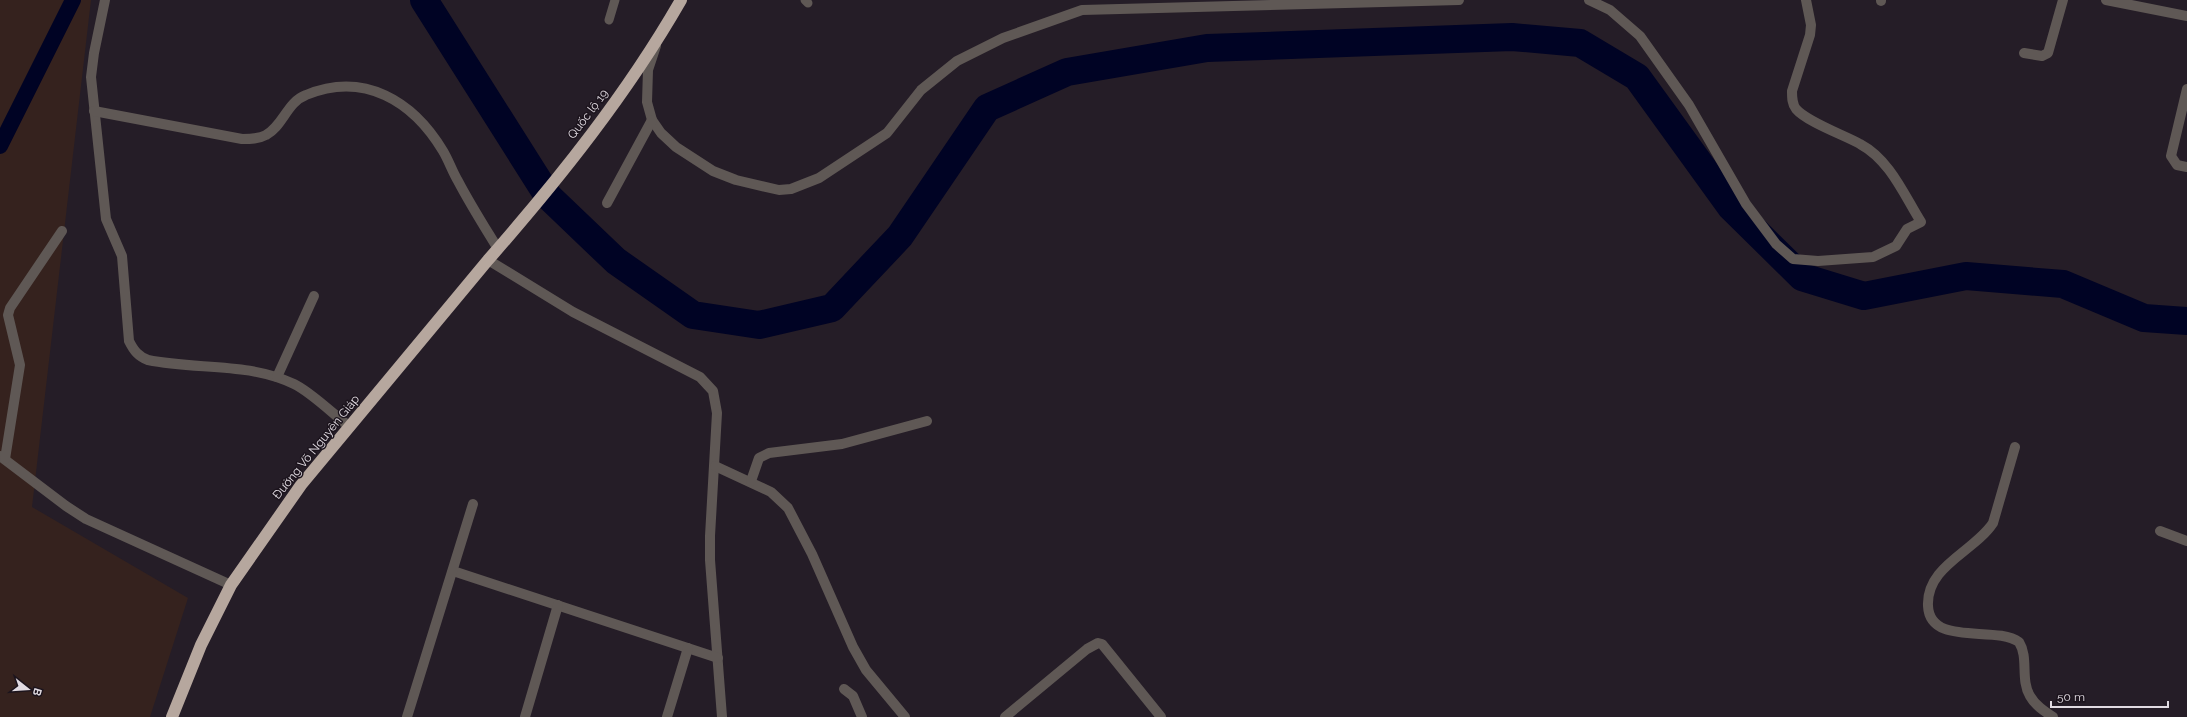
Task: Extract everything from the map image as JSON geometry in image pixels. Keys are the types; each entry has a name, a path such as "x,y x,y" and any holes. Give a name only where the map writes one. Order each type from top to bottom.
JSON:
{"highway":[{"name":"Quốc lộ 19","path":"508,239 602,120 658,39 681,0"},
{"name":"Đường Võ Nguyên Giáp","path":"172,717 201,645 231,585 301,485 488,260 508,239"}],"street":[{"path":"105,0 94,53 91,77 106,219 122,256 129,342 133,349 141,357 148,360 230,367 277,377 296,385 350,427"},
{"path":"658,39 648,70 647,102 652,120 661,133 676,147 713,171 736,180 764,187 791,189 819,178 887,133 921,90 957,61 1003,38 1082,10 1459,0"},
{"path":"1589,0 1610,10 1640,36 1690,105 1746,204 1776,244 1792,259 1818,261 1873,257 1896,246 1907,229 1921,222 1882,160 1861,144 1804,116 1795,108 1792,100 1792,92 1810,35 1811,25 1806,0"},
{"path":"2024,53 2042,56 2048,53 2063,0"},
{"path":"2106,0 2187,16"},
{"path":"94,111 242,140 267,135 294,102 304,95 331,87 355,87 387,95 399,102 419,121 442,150 458,181 498,249"},
{"path":"2187,89 2183,124 2171,156 2177,165 2187,168"},
{"path":"607,203 652,120"},
{"path":"62,231 10,308 8,315 20,365 2,457 66,506 86,519 231,585"},
{"path":"488,260 574,312 700,377 709,384 713,391 717,413 710,544 722,717"},
{"path":"277,377 314,296"},
{"path":"750,481 759,458 764,455 842,444 927,421"},
{"path":"2015,447 1993,523 1986,534 1940,572 1932,584 1928,594 1928,611 1934,622 1944,629 1953,632 2001,634 2018,642 2024,656 2025,680 2030,696 2037,706 2053,717"},
{"path":"715,466 750,481 770,492 788,508 812,554 853,646 866,670 906,717"},
{"path":"407,717 473,504"},
{"path":"2160,531 2187,541"},
{"path":"453,571 718,658"},
{"path":"525,717 558,605"},
{"path":"1005,717 1087,649 1098,643 1102,644 1161,717"},
{"path":"667,717 688,648"},
{"path":"844,689 853,696 862,717"}],"lane":[{"path":"609,20 615,0"}],"shaded area":[{"path":"0,0 91,0 32,507 188,598 150,717 0,717"}],"waterway":[{"path":"0,146 73,0"},
{"path":"424,0 548,196 616,261 693,315 759,325 832,308 900,236 987,108 1067,72 1207,48 1512,37 1580,43 1637,77 1731,207 1802,277 1864,296 1966,276 2063,284 2144,318 2187,321"}]}
